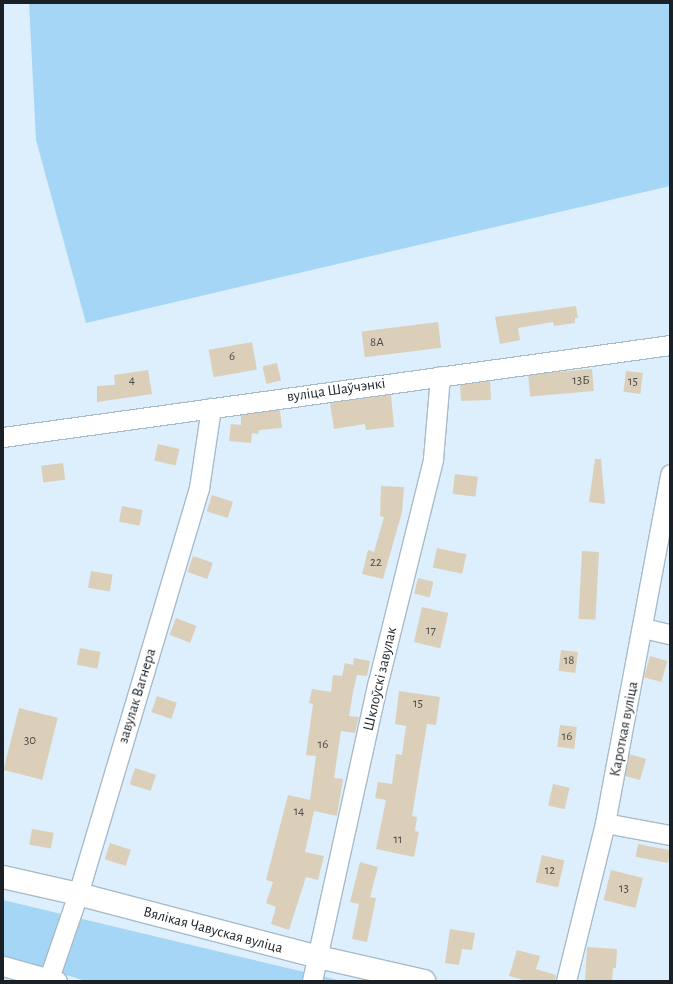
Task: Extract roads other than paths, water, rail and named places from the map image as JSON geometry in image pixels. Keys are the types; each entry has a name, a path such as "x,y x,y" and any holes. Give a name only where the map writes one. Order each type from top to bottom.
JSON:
{"main road":[{"name":"Вялікая Чавуская вуліца","path":"3,878 78,894 318,957 424,981"}],"street":[{"name":"вуліца Шаўчэнкі","path":"3,437 670,345"},
{"name":"Шклоўскі завулак","path":"312,981 378,682 433,459 440,376"},
{"name":"завулак Вагнера","path":"51,980 199,488 211,408"},
{"name":"Кароткая вуліца","path":"566,981 606,823 643,628 670,474"},
{"path":"643,628 670,634"},
{"path":"606,823 670,835"},
{"path":"3,966 51,980"}]}
